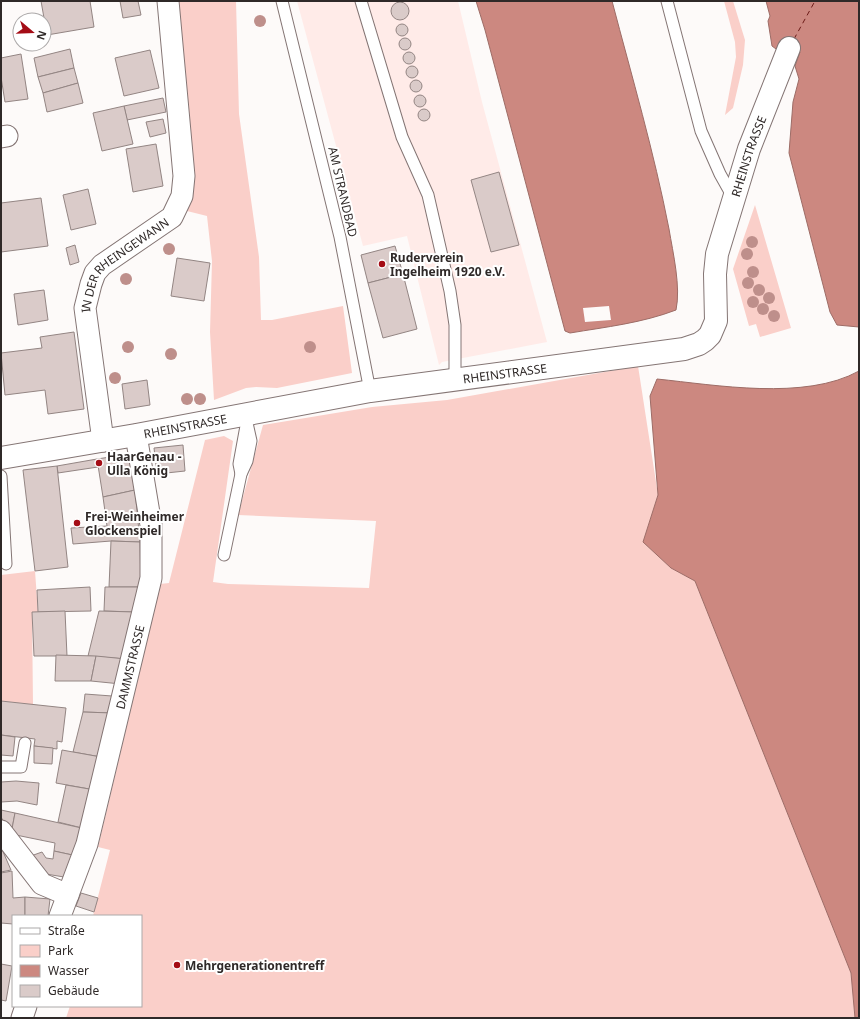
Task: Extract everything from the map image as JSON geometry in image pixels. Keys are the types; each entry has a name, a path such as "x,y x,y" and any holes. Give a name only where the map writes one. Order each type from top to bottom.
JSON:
{"street":[{"name":"IN DER RHEINGEWANN","path":"103,441 86,308 90,284 102,265 172,217 182,196 184,176 168,1"},
{"name":"RHEINSTRASSE","path":"1,458 247,418 370,391 684,349 699,344 710,335 716,321 715,274 717,254 749,149 789,48"},
{"name":"DAMMSTRASSE","path":"60,915 87,844 151,578 151,525 136,435"},
{"path":"1,831 42,884 68,895"},
{"path":"22,1018 26,1007"}],"lane":[{"name":"AM STRANDBAD","path":"282,1 340,237 370,391"},
{"path":"361,1 402,137 428,195 450,291 455,325 455,380"},
{"path":"667,1 701,131 720,174 734,198"},
{"path":"224,555 241,474 247,461 251,441 247,418"},
{"path":"1,476 6,564"},
{"path":"1,767 21,767 25,743"}],"shaded area":[{"path":"297,1 458,1 482,102 547,342 442,362 439,365 407,236 363,246"}],"green space":[{"path":"177,1 236,1 239,114 259,257 261,320 272,320 343,306 352,373 277,388 246,388 214,400 210,332 212,261 207,216 187,211 192,185"},
{"path":"724,1 733,1 745,40 743,65 733,108 725,115 736,57 735,42"},
{"path":"755,205 791,328 760,337 756,324 749,326 733,269"},
{"path":"638,366 658,495 643,542 671,568 695,581 851,973 855,1018 66,1018 70,1007 142,1007 142,915 93,915 110,850 98,847 160,584 169,583 205,440 224,436 233,441 213,582 228,584 369,588 376,521 238,515 263,425 372,407 447,400"},
{"path":"35,571 38,612 32,612 33,705 1,701 1,575"}],"water":[{"path":"476,1 612,1 663,200 676,270 678,291 676,310 624,324 570,333 565,331"},
{"path":"766,1 859,1 859,327 837,325 830,312 789,153 793,102 799,79 795,66 800,52 779,44 776,49 772,46 768,21 770,16"},
{"path":"859,371 859,1018 855,1018 851,973 695,581 671,568 643,542 658,495 650,396 657,379 733,387 787,388 813,386 837,380"}],"pier":[{"path":"609,306 611,320 585,322 583,308"}],"building":[{"path":"41,1 90,1 94,27 52,34 52,12 43,12"},
{"path":"120,1 138,1 141,15 123,18"},
{"path":"400,2 406,5 409,11 406,17 400,20 394,17 391,11 394,5"},
{"path":"404,24 407,25 407,35 400,36 397,35 396,28 397,25"},
{"path":"407,38 410,39 410,49 403,50 400,49 399,42 400,39"},
{"path":"70,49 74,68 38,77 34,58"},
{"path":"150,50 159,88 124,96 115,58"},
{"path":"411,52 414,53 414,63 407,64 404,63 403,56 404,53"},
{"path":"21,54 28,99 5,102 1,77 1,58"},
{"path":"414,66 417,67 417,77 410,78 407,77 406,70 407,67"},
{"path":"74,68 78,83 43,93 38,77"},
{"path":"414,80 418,80 422,86 418,92 414,92 410,88 410,84"},
{"path":"78,83 83,103 47,112 43,93"},
{"path":"422,95 425,96 425,106 418,107 415,106 414,99 415,96"},
{"path":"163,98 166,112 127,120 124,106"},
{"path":"124,106 133,144 102,151 93,113"},
{"path":"422,109 426,109 430,115 426,121 422,121 418,117 418,113"},
{"path":"163,119 166,133 150,137 146,122"},
{"path":"156,144 163,186 133,192 126,149"},
{"path":"499,172 519,245 491,252 471,180"},
{"path":"88,189 96,224 71,230 63,195"},
{"path":"41,198 48,246 1,252 1,203"},
{"path":"75,245 79,262 70,265 66,248"},
{"name":"Ruderverein Ingelheim 1920 e.V.","path":"395,246 403,274 368,283 361,255"},
{"path":"177,258 210,263 204,301 171,296"},
{"path":"403,274 417,329 383,338 368,283"},
{"path":"44,290 48,320 18,325 14,294"},
{"path":"74,332 84,409 48,414 45,390 5,395 1,353 42,348 40,337"},
{"path":"147,380 150,405 125,409 122,384"},
{"path":"183,445 185,471 157,474 154,448"},
{"path":"130,454 135,490 103,497 97,459"},
{"path":"97,459 98,467 58,473 57,466"},
{"path":"57,466 68,567 35,571 23,470"},
{"path":"135,490 140,542 111,541 73,544 71,528 107,526 103,497"},
{"path":"111,541 140,542 141,587 109,587"},
{"path":"90,587 91,611 38,612 37,590"},
{"path":"105,587 141,587 135,612 104,611"},
{"path":"65,611 67,656 34,656 32,612"},
{"path":"99,611 135,612 126,659 88,656"},
{"path":"56,655 96,656 91,681 55,681"},
{"path":"96,656 126,659 121,684 91,681"},
{"path":"85,694 112,696 112,713 83,712"},
{"path":"1,701 66,708 62,742 57,741 57,749 34,746 35,739 1,735"},
{"path":"83,712 112,713 101,757 73,752"},
{"path":"1,735 15,737 13,756 1,755"},
{"path":"34,746 53,748 52,764 34,763"},
{"path":"62,750 101,757 95,790 56,783"},
{"path":"16,781 39,783 37,805 17,801 1,802 1,782"},
{"path":"66,785 95,790 86,829 58,822"},
{"path":"1,810 15,813 11,834 1,817"},
{"path":"15,813 86,829 77,856 54,851 55,843 11,834"},
{"path":"1,847 11,870 1,872"},
{"path":"54,851 77,856 70,878 40,873 28,857 42,852 46,858 53,859"},
{"path":"12,871 13,898 25,897 25,915 12,915 12,924 1,923 1,873"},
{"path":"81,893 98,898 94,912 76,906"},
{"path":"25,897 50,899 48,915 25,915"},
{"path":"1,964 12,966 6,1001 1,1000"}],"ferry route":[{"path":"794,39 815,1"}],"place":[{"name":"Ruderverein Ingelheim 1920 e.V.","path":"382,264"},
{"name":"HaarGenau - Ulla König","path":"99,463"},
{"name":"Frei-Weinheimer Glockenspiel","path":"77,523"},
{"name":"Mehrgenerationentreff","path":"177,965"}]}
